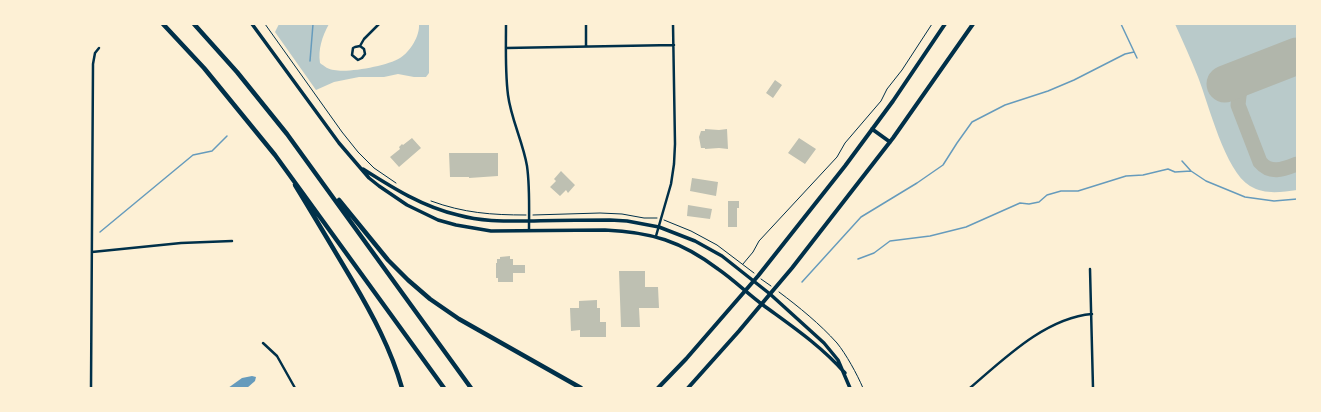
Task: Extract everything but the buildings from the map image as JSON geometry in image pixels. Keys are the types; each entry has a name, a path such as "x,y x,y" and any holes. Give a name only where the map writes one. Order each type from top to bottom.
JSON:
{"highway":[{"path":"163,24 204,68 276,155 444,388"},
{"path":"194,24 257,96 292,139 471,388"},
{"path":"276,155 371,312 384,338 402,388"},
{"path":"316,174 388,260 430,299 459,319 581,388"}],"main road":[{"path":"252,24 339,143 359,166 391,196 438,220 467,228 491,231 605,230 634,232 656,236 700,256 718,269 761,304 817,345 845,374"},
{"path":"658,388 746,291 845,166 945,24"},
{"path":"688,388 739,331 792,268 890,142 973,24"},
{"path":"872,129 890,142"},
{"path":"359,166 406,195 445,212 464,217 488,220 627,221 659,227 695,241 722,256 796,316 828,347 838,360 850,388"}],"street":[{"path":"360,46 365,51 364,56 360,59 355,59 352,55 352,51 355,47 360,46 364,39 379,24"},
{"path":"506,24 508,93 511,112 527,166 529,230"},
{"path":"586,24 586,46"},
{"path":"656,236 670,184 674,160 673,24"},
{"path":"506,48 674,45"},
{"path":"91,388 93,64 95,53 98,48"},
{"path":"92,252 181,243 232,241"},
{"path":"1090,269 1092,314 1092,388"},
{"path":"970,388 1034,336 1077,316 1092,314"},
{"path":"263,343 276,356 295,388"}],"path":[{"path":"266,24 342,132 358,152 374,168 396,183"},
{"path":"743,264 753,252 759,241 836,157 845,143 880,101 932,24"},
{"path":"429,200 448,207 485,214 622,214 661,219 691,231 711,242 743,264 818,325 837,343 846,356 862,388"}],"shaded area":[{"path":"279,24 329,24 321,43 320,63 330,69 349,71 386,64 400,58 414,43 418,34 419,24 429,24 429,73 426,77 414,77 398,74 384,77 359,77 334,82 316,90 275,32"},
{"path":"1175,24 1297,24 1297,43 1221,73 1257,165 1266,173 1276,175 1297,169 1297,190 1273,192 1261,191 1250,186 1241,178 1225,152 1198,77"},
{"path":"1297,70 1297,159 1284,164 1273,164 1266,160 1255,139 1244,110 1244,98 1251,88"}],"water":[{"path":"252,376 256,377 255,381 247,388 228,388 242,378"}],"waterway":[{"path":"310,61 313,24"},
{"path":"1121,24 1137,58"},
{"path":"802,282 861,217 917,183 943,165 972,122 1005,105 1048,91 1074,80 1125,54 1134,52"},
{"path":"100,232 193,155 212,151 227,136"},
{"path":"1182,161 1191,171 1206,181 1245,197 1274,201 1297,199"},
{"path":"858,259 874,253 890,241 930,236 966,227 1020,203 1029,204 1039,202 1047,195 1061,191 1078,191 1126,176 1143,175 1168,169 1175,172 1191,171"}],"taxiway":[{"path":"1243,77 1238,105 1260,162 1264,166 1273,170 1278,170 1297,164"}],"runway":[{"path":"1225,84 1297,56"}]}
